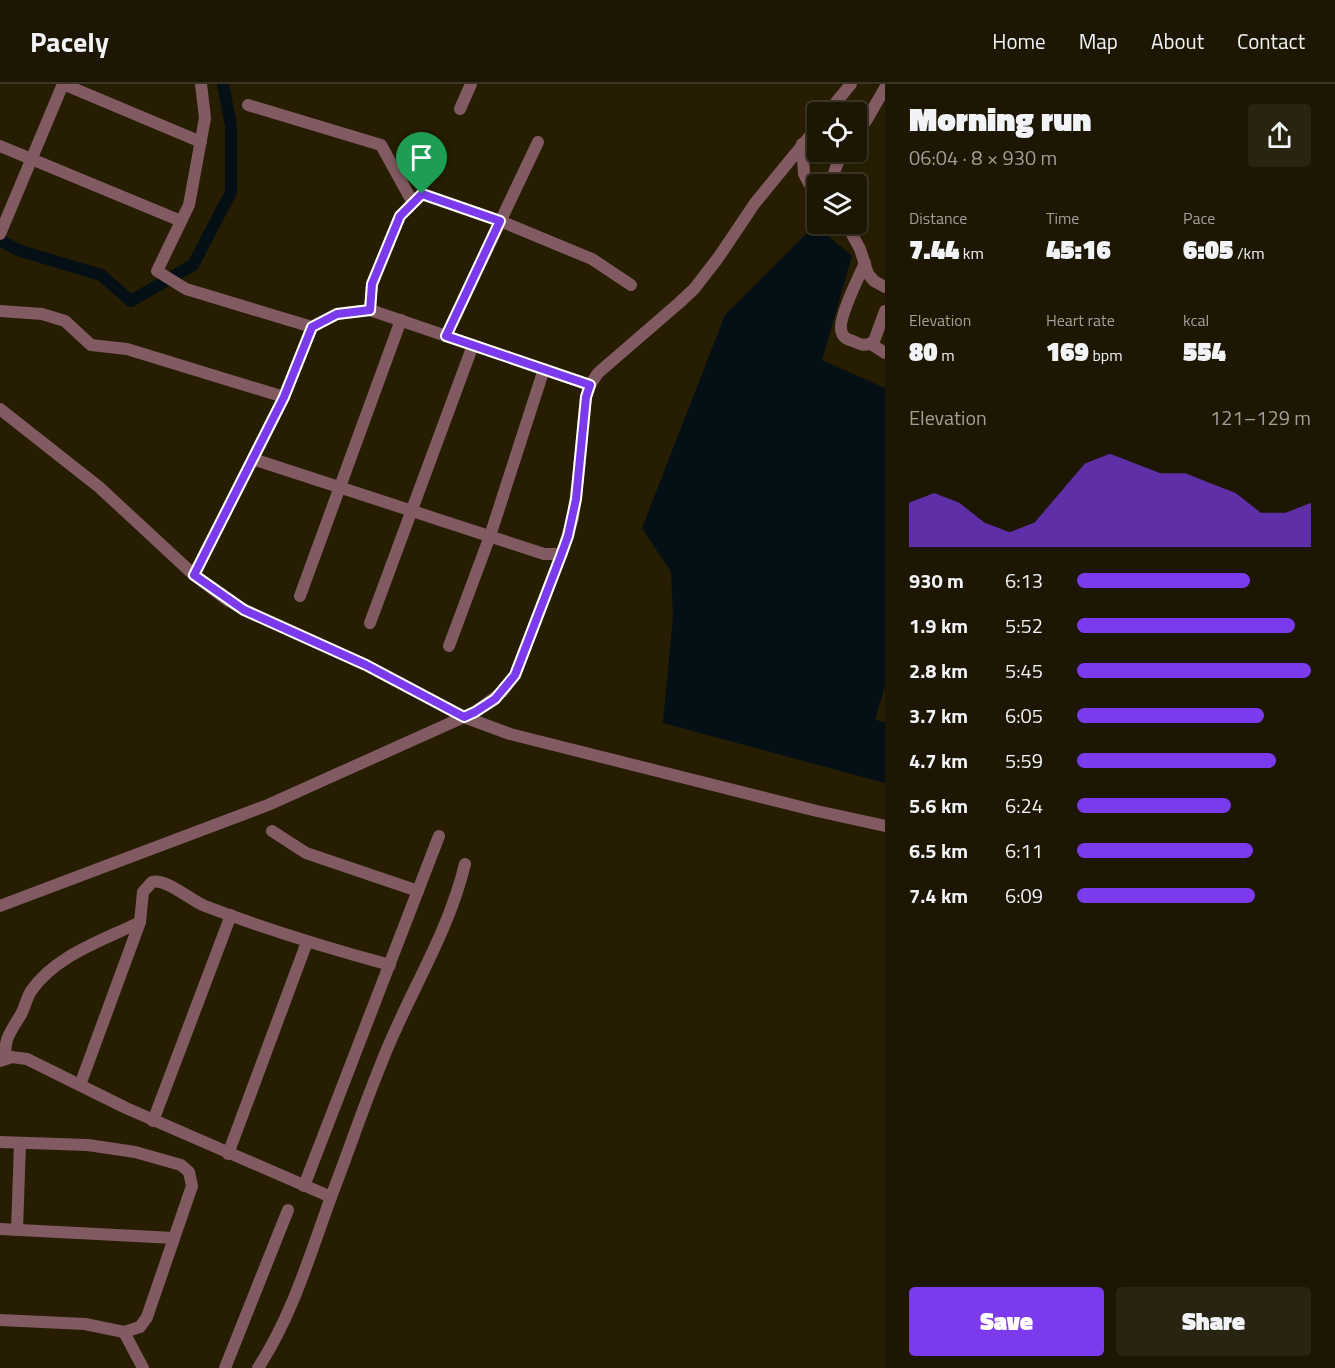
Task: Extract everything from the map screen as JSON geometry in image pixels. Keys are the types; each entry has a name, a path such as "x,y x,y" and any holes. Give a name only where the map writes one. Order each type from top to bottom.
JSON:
{"street":[{"path":"0,234 63,84 201,142"},
{"path":"201,84 206,118 189,205 157,271 186,289 312,327"},
{"path":"836,102 851,84"},
{"path":"460,109 468,85"},
{"path":"867,119 885,88"},
{"path":"248,105 381,145 413,203"},
{"path":"0,906 268,805 475,712 495,699 515,675 568,536 576,499 586,397 590,385 598,373 694,289 755,203 807,138"},
{"path":"446,336 538,142"},
{"path":"802,144 804,174 807,180"},
{"path":"0,146 182,221"},
{"path":"370,310 372,284 400,216 422,194 500,221 592,259 631,285"},
{"path":"851,234 860,249 871,278 885,287"},
{"path":"865,263 841,326 845,338 864,346 871,344 885,311"},
{"path":"194,575 284,397 312,327 337,314 370,310 590,385"},
{"path":"0,312 42,314 65,321 91,345 127,349 284,397"},
{"path":"300,596 401,320"},
{"path":"871,344 885,353"},
{"path":"370,623 472,345"},
{"path":"448,646 490,536 544,369"},
{"path":"0,409 99,487 194,575 244,610 366,665 464,717 510,734 817,812 885,826"},
{"path":"253,459 543,554 562,554"},
{"path":"272,831 306,853 418,891"},
{"path":"304,1186 440,836"},
{"path":"258,1368 303,1276 381,1063 448,921 465,864"},
{"path":"80,1085 140,922 143,892 148,885 156,881 165,882 200,903 231,915 307,942 390,965"},
{"path":"153,1121 231,915"},
{"path":"140,922 68,957 47,972 31,992 21,1014 9,1030 3,1060 18,1057 27,1059 153,1121 331,1197"},
{"path":"228,1154 307,942"},
{"path":"0,1142 64,1143 112,1148 181,1165 191,1177 192,1186 147,1317 140,1327 124,1332 85,1324 0,1320"},
{"path":"17,1230 20,1143"},
{"path":"225,1368 288,1210"},
{"path":"0,1229 174,1238"},
{"path":"124,1332 143,1368"}],"shaded area":[{"path":"807,233 826,234 852,256 822,360 885,388 885,686 875,720 885,722 885,783 663,723 673,616 671,572 642,528 725,315"}],"waterway":[{"path":"0,240 18,250 101,275 131,301 193,265 231,192 231,126 223,84"}],"route":[{"path":"422,194 500,221 446,336 590,385 586,397 579,480 573,518 560,558 515,675 495,699 464,717 366,665 244,610 194,575 284,397 312,327 337,314 370,310 372,284 400,216 422,194"}]}
